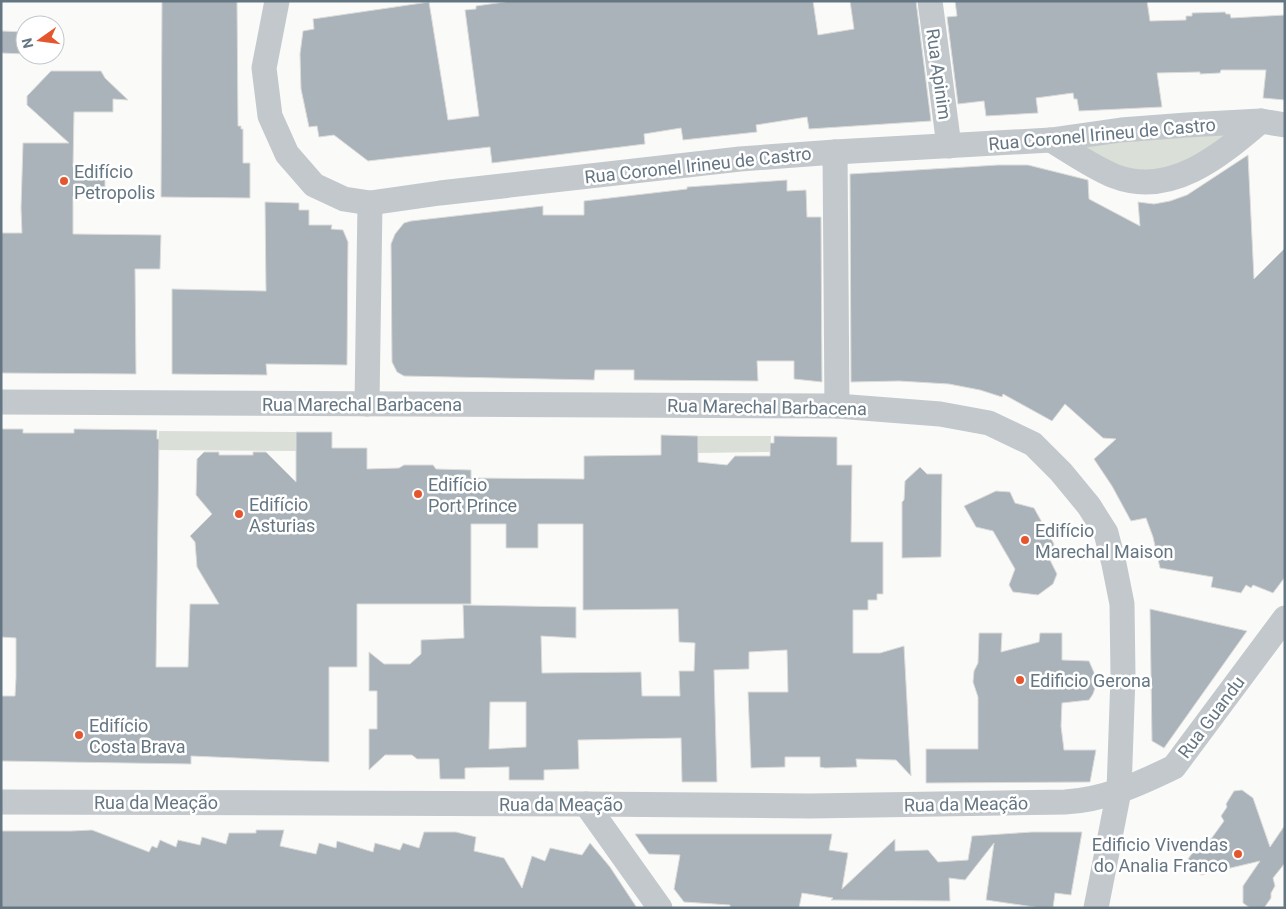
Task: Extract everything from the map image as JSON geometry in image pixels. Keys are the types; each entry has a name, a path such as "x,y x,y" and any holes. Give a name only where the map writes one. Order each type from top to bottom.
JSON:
{"street":[{"name":"Rua Coronel Irineu de Castro","path":"277,1 264,68 270,116 287,154 314,185 344,199 370,203 440,193 730,160 1050,140 1121,130 1273,123"},
{"name":"Rua Apinim","path":"930,1 949,146"},
{"path":"1050,140 1115,176 1139,182 1163,181 1187,174 1273,123"},
{"path":"835,152 837,406"},
{"path":"367,404 370,203"},
{"name":"Rua Marechal Barbacena","path":"1,402 837,406 940,414 989,423 1033,444 1062,472 1089,506 1106,533 1122,604 1123,676 1118,791 1096,908"},
{"name":"Rua Guandu","path":"1118,791 1146,781 1174,767 1285,618"},
{"name":"Rua da Meação","path":"1,802 810,806 1055,802 1088,800 1118,791"},
{"path":"586,804 660,908"}],"shaded area":[{"path":"1234,134 1165,174 1136,174 1072,145"},
{"path":"159,431 296,432 296,451 158,450"},
{"path":"698,436 771,436 770,452 698,453"}],"building":[{"path":"162,1 237,1 238,126 241,126 241,129 243,129 243,163 250,163 250,198 161,197"},
{"path":"511,1 813,1 818,35 854,29 850,1 916,1 931,121 809,129 807,117 756,125 757,132 683,140 681,128 644,134 645,144 492,163 490,147 368,161 334,135 319,137 317,126 309,127 301,89 300,54 303,31 314,29 313,19 429,2 448,120 479,116 465,10 476,9 476,6"},
{"path":"955,1 1147,1 1150,21 1186,20 1186,16 1192,16 1192,13 1225,12 1230,14 1231,18 1285,15 1285,100 1263,98 1266,70 1221,70 1220,73 1200,74 1200,72 1157,73 1162,107 1079,111 1077,99 1074,99 1073,93 1036,98 1038,113 986,116 984,101 958,104 947,17 957,16"},
{"path":"1,31 15,32 15,54 1,53"},
{"path":"51,71 101,71 105,78 128,100 113,99 113,112 74,112 73,167 105,167 105,196 73,196 73,234 161,235 160,269 135,269 136,374 1,373 1,233 22,233 23,143 69,143 27,105 27,96"},
{"path":"1248,155 1254,279 1285,248 1285,577 1273,593 1253,585 1251,588 1246,585 1241,593 1211,587 1213,577 1160,568 1153,537 1146,518 1131,521 1112,486 1094,459 1116,439 1103,438 1065,404 1052,421 1003,394 1002,397 980,390 949,384 899,381 851,382 850,174 998,165 1028,165 1088,180 1089,199 1140,226 1138,202 1154,204 1187,195"},
{"path":"787,180 787,191 806,190 807,217 821,217 822,382 794,379 794,361 757,361 758,381 634,380 634,370 595,370 594,380 404,376 397,372 392,362 391,244 395,234 404,223 543,206 543,215 584,215 584,201 687,189 687,187"},
{"path":"265,202 299,203 299,210 309,210 309,225 332,225 331,229 343,230 348,242 347,365 266,364 267,375 172,374 172,289 266,291"},
{"path":"1,429 23,429 23,433 74,433 74,429 157,430 157,439 159,439 156,667 188,667 190,604 219,604 197,567 195,542 190,536 212,514 196,495 197,459 204,452 219,452 219,455 253,455 253,452 266,452 296,482 296,432 332,432 332,448 367,448 367,469 399,468 404,465 433,465 436,469 471,470 471,478 584,479 584,456 661,455 661,435 698,436 698,462 727,465 735,456 770,456 770,443 774,443 774,436 837,437 837,465 852,465 851,542 883,542 883,594 877,594 877,600 868,600 868,610 853,610 853,653 880,653 904,646 911,776 896,760 856,759 857,767 825,768 820,767 820,757 785,757 785,767 751,768 748,692 788,692 787,650 749,652 749,669 714,670 717,782 682,782 681,738 578,740 579,769 544,770 544,780 509,780 509,767 465,768 465,779 440,779 439,759 417,759 412,755 385,755 369,770 369,729 377,729 377,691 369,691 369,652 384,664 410,664 421,654 421,640 464,638 463,605 576,607 576,638 541,636 542,673 641,672 642,696 680,696 679,671 694,671 695,643 679,642 678,609 583,610 583,524 538,524 538,548 506,548 506,524 471,524 471,604 357,604 357,667 329,667 329,762 191,756 191,764 1,761 1,696 15,696 16,638 1,637","holes":["490,702 526,702 526,747 489,749"]},
{"path":"920,467 927,474 942,474 941,557 902,558 902,502 904,500 905,481"},
{"name":"Edifício Marechal Maison","path":"996,491 1010,492 1015,503 1034,508 1054,544 1050,560 1057,574 1053,584 1038,595 1013,592 1009,585 1015,569 993,531 976,527 964,506"},
{"path":"1150,609 1247,631 1164,748 1152,741"},
{"path":"979,633 1002,633 1001,652 1039,642 1040,633 1062,633 1062,660 1089,661 1096,677 1093,694 1089,700 1062,703 1061,726 1064,750 1096,750 1090,782 926,783 926,749 978,749 978,697 973,682 974,671 978,663"},
{"name":"Edificio Vivendas do Analia Franco","path":"1242,790 1253,798 1270,847 1285,825 1285,863 1273,878 1275,886 1271,893 1271,898 1264,908 1250,908 1243,903 1243,886 1260,861 1201,875 1190,867 1188,859 1196,848 1201,847 1206,839 1211,839 1224,821 1221,816 1234,791"},
{"path":"92,830 149,852 152,846 157,848 160,840 176,847 178,840 200,845 202,837 226,844 229,833 256,833 256,830 284,830 280,846 316,854 319,843 336,848 337,841 373,852 375,843 400,850 403,843 419,848 424,832 456,832 476,837 474,851 504,858 522,888 532,856 545,861 550,848 582,855 590,843 610,867 637,908 1,908 1,831"},
{"path":"1032,832 1082,832 1071,895 1055,893 1053,908 986,900 994,843 965,880 949,878 950,901 831,900 833,898 802,893 799,908 730,908 730,905 684,902 674,889 680,855 649,854 635,834 832,834 829,850 848,853 842,889 895,839 895,851 928,850 938,862 968,860 972,836"}],"place":[{"name":"Edifício Petropolis","path":"64,181"},
{"name":"Edifício Port Prince","path":"418,494"},
{"name":"Edifício Asturias","path":"239,514"},
{"name":"Edifício Marechal Maison","path":"1025,540"},
{"name":"Edificio Gerona","path":"1020,680"},
{"name":"Edifício Costa Brava","path":"79,735"},
{"name":"Edificio Vivendas do Analia Franco","path":"1238,854"}]}
